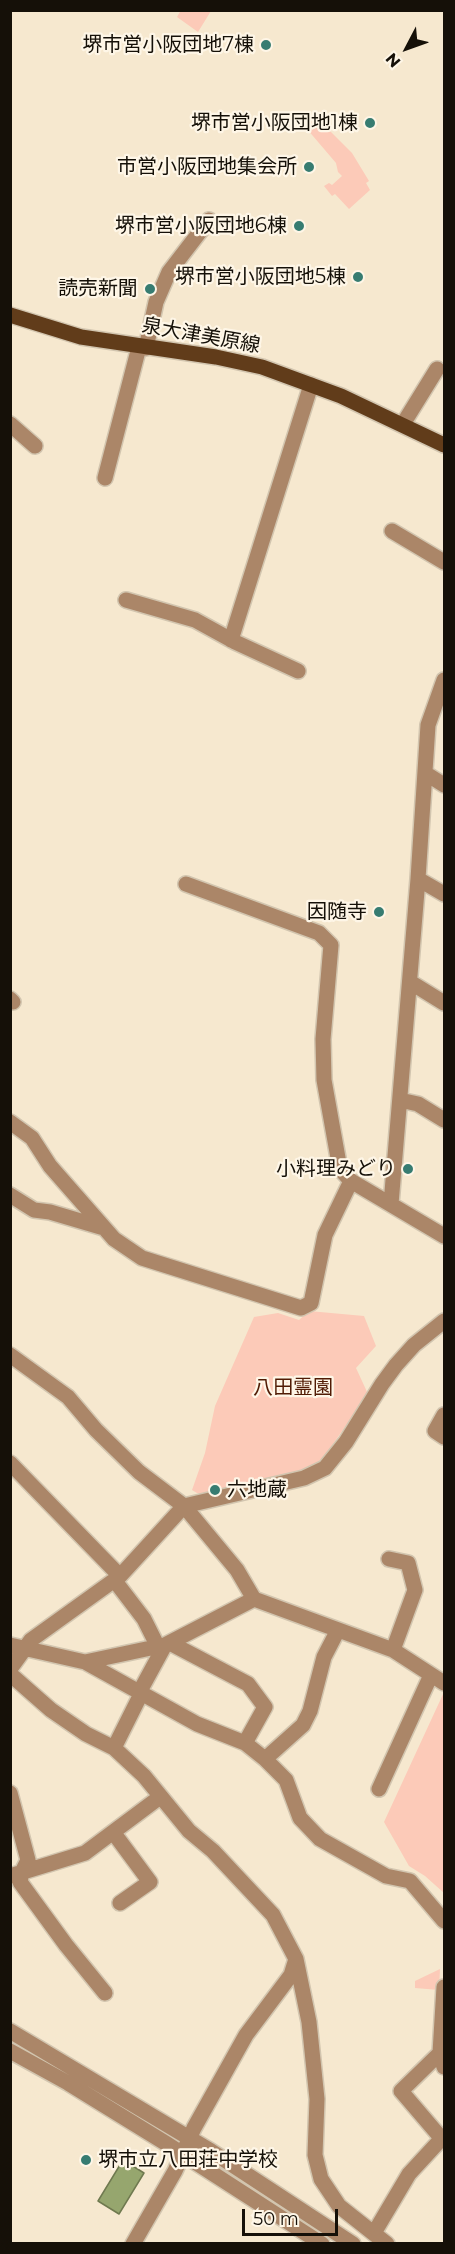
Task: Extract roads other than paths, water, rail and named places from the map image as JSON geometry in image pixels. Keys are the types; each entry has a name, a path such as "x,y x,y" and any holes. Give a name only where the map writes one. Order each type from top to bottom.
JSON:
{"main road":[{"name":"泉大津美原線","path":"10,315 81,337 216,357 262,367 341,396 444,445"}],"street":[{"path":"105,478 156,302 169,272 209,220"},
{"path":"403,424 437,369"},
{"path":"231,640 311,385"},
{"path":"10,424 35,446"},
{"path":"392,531 444,562"},
{"path":"126,600 195,620 231,640 298,671"},
{"path":"391,1204 418,879 428,724 444,680"},
{"path":"425,773 444,785"},
{"path":"418,879 444,894"},
{"path":"186,884 319,933 331,945 323,1039 324,1080 339,1169 351,1181 444,1236"},
{"path":"410,982 444,1003"},
{"path":"400,1100 418,1104 444,1120"},
{"path":"10,1122 32,1138 50,1166 114,1239 142,1258 301,1308 311,1304 325,1235 351,1181"},
{"path":"10,1195 34,1210 104,1228"},
{"path":"387,2244 339,2206 321,2180 315,2155 316,2099 309,2022 296,1959 273,1915 213,1851 189,1831 144,1776 114,1748 86,1734 51,1710 11,1670 18,1646 31,1640 118,1579 184,1506 304,1478 325,1468 346,1442 396,1365 414,1345 444,1321"},
{"path":"10,1355 68,1397 96,1431 139,1472 184,1506 237,1570 254,1599 393,1650 438,1679 379,1789"},
{"path":"444,1415 435,1431 444,1437"},
{"path":"10,1463 118,1579 144,1619 165,1645 248,1684 265,1707 245,1743"},
{"path":"389,1559 408,1563 415,1590 393,1650"},
{"path":"85,1662 165,1645 254,1599"},
{"path":"265,1758 303,1725 310,1711 324,1657 338,1630"},
{"path":"114,1748 165,1645"},
{"path":"18,1646 85,1662 197,1724 245,1743 265,1758 286,1780 300,1818 320,1839 387,1876 410,1881 444,1921"},
{"path":"10,1793 28,1860 16,1874"},
{"path":"16,1874 85,1853 160,1797"},
{"path":"113,1832 150,1882 120,1903"},
{"path":"16,1874 66,1946 105,1993"},
{"path":"133,2244 183,2154 212,2094 246,2035 291,1976 296,1959"},
{"path":"374,2233 409,2174 443,2137 400,2091 442,2060 444,1987"},
{"path":"10,2031 190,2139 353,2244"},
{"path":"10,2051 68,2083 183,2154 322,2244"}],"place":[{"name":"堺市営小阪団地7棟","path":"266,45"},
{"name":"堺市営小阪団地1棟","path":"370,123"},
{"name":"市営小阪団地集会所","path":"309,167"},
{"name":"堺市営小阪団地6棟","path":"299,226"},
{"name":"堺市営小阪団地5棟","path":"358,277"},
{"name":"読売新聞","path":"150,289"},
{"name":"因随寺","path":"379,912"},
{"name":"小料理みどり","path":"408,1169"},
{"name":"六地蔵","path":"215,1490"},
{"name":"堺市立八田荘中学校","path":"86,2160"}],"park label":[{"name":"八田霊園","path":"293,1388"}]}
